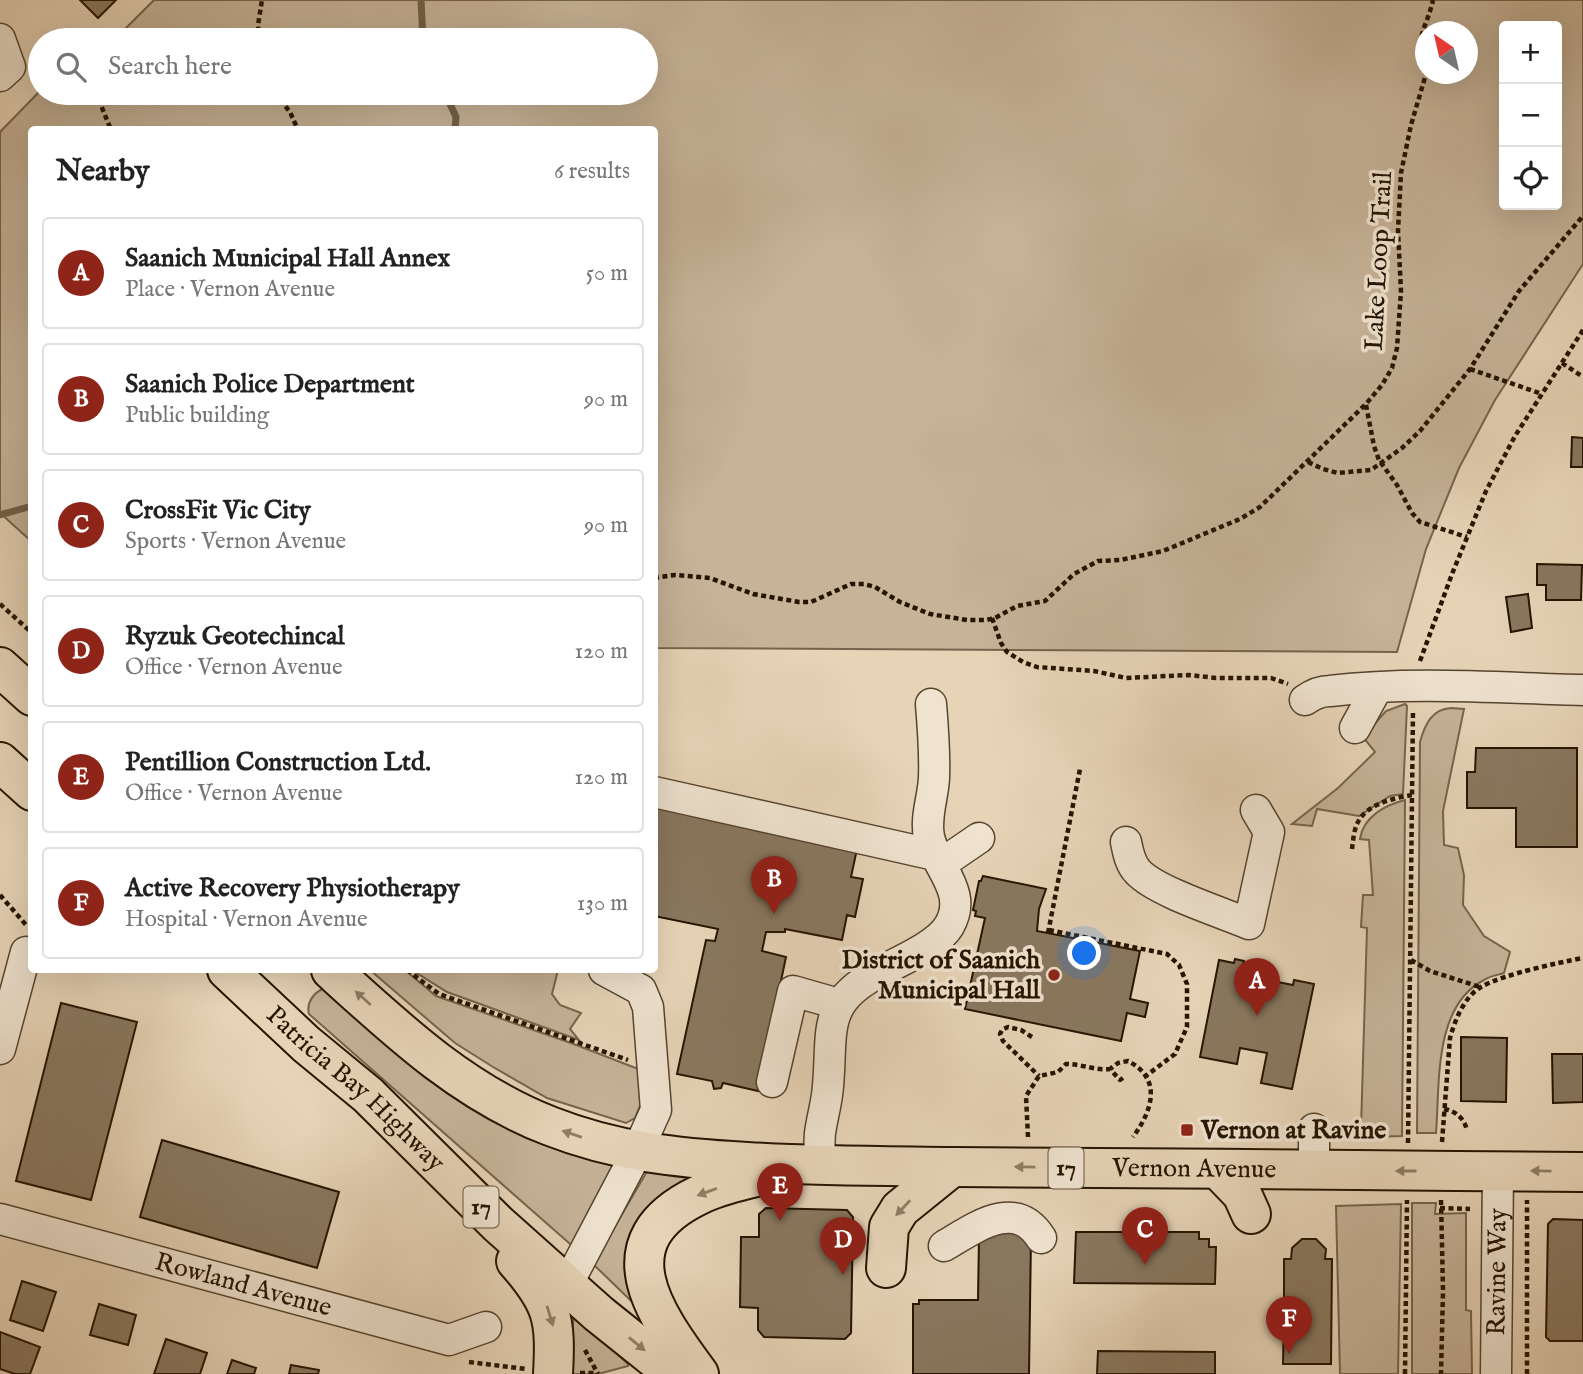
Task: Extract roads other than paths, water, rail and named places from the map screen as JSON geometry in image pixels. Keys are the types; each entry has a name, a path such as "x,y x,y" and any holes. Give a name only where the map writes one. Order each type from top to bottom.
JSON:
{"highway":[{"path":"0,667 28,692"},
{"path":"0,762 28,787"},
{"name":"Patricia Bay Highway","path":"230,973 306,1044 368,1095 498,1224 674,1374"},
{"name":"17","path":"334,973 394,1027 456,1077 500,1103 550,1126 637,1152"},
{"path":"368,1095 538,1286 554,1320 553,1374"},
{"name":"Vernon Avenue","path":"637,1152 808,1165 1583,1172"},
{"path":"699,1374 664,1325 644,1279 645,1246 662,1219 699,1194 808,1165"},
{"path":"886,1268 889,1227 900,1209 952,1167"},
{"path":"1219,1169 1242,1194 1251,1214"}],"street":[{"path":"1354,728 1377,688"},
{"path":"1306,699 1327,691 1377,688 1583,690"},
{"path":"808,1165 820,1136 828,1088 832,1021 838,1008 852,991 872,976 920,950 949,926 956,906 954,887 938,860 929,835 934,781 931,704"},
{"path":"658,793 938,860 979,838"},
{"path":"1126,842 1136,871 1153,885 1249,924 1269,832 1256,810"},
{"path":"0,1049 28,945"},
{"path":"567,1285 637,1152 656,1110 648,1007 641,990 610,973"},
{"path":"772,1082 793,991 828,1001 838,1008"},
{"path":"1314,1129 1314,1170"},
{"name":"Ravine Way","path":"1496,1374 1499,1171"},
{"name":"Rowland Avenue","path":"0,1219 449,1340 486,1328"},
{"path":"944,1246 991,1219 1019,1219 1032,1225 1041,1238"}],"waterway":[{"path":"421,0 422,28"},
{"path":"450,105 456,117 455,126"},
{"path":"0,515 28,507"}],"place":[{"name":"Saanich Police Department","path":"774,914"},
{"name":"District of Saanich Municipal Hall","path":"1054,975"},
{"name":"Saanich Municipal Hall Annex","path":"1257,1016"},
{"name":"Vernon at Ravine","path":"1187,1130"},
{"name":"Pentillion Construction Ltd.","path":"780,1221"},
{"name":"CrossFit Vic City","path":"1145,1265"},
{"name":"Ryzuk Geotechincal","path":"843,1275"},
{"name":"Active Recovery Physiotherapy","path":"1289,1354"}]}
